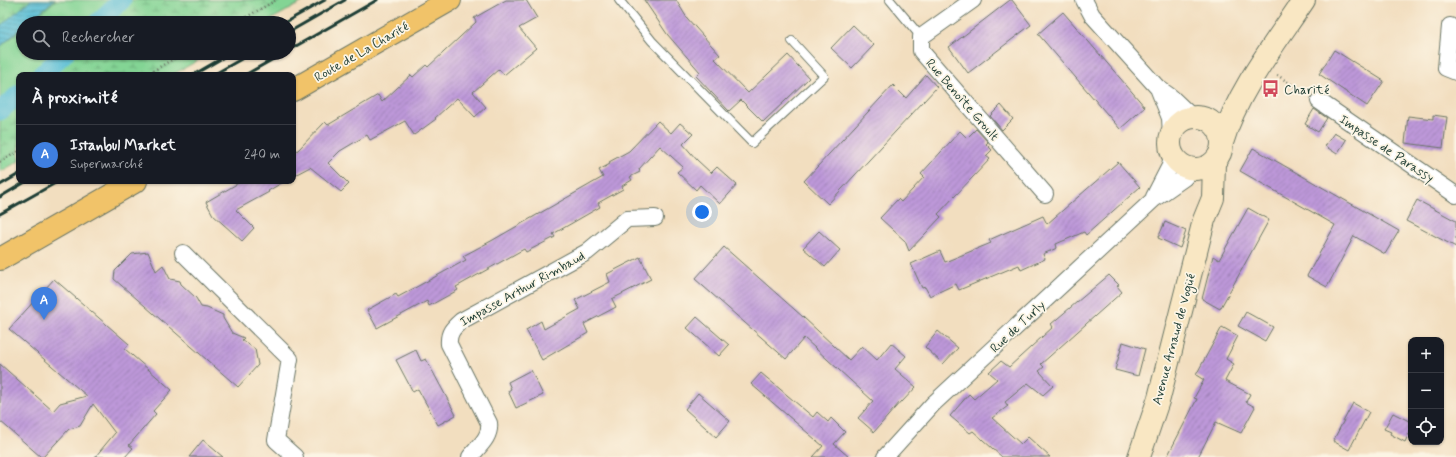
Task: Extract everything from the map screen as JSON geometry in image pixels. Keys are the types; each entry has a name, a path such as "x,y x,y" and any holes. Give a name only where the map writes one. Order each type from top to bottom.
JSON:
{"main road":[{"name":"Route de La Charité","path":"296,88 450,0"},
{"path":"0,259 131,184"}],"street":[{"path":"921,37 973,0"},
{"path":"1084,0 1092,15 1157,86 1198,117 1213,122 1220,130 1222,140"},
{"name":"Avenue Arnaud de Vogüé","path":"1138,457 1159,398 1204,220 1213,198 1214,163 1221,153 1222,140 1227,125 1244,90 1304,0"},
{"path":"1450,26 1446,68 1456,72"},
{"name":"Rue Benoîte Groult","path":"921,37 921,50 1045,194"},
{"path":"1157,86 1170,118 1171,144 1176,161 1184,167 1193,169 1201,169 1214,163"},
{"name":"Avenue Arnaud de Vogüé","path":"1171,144 1176,127 1183,120 1216,112 1244,90"},
{"name":"Impasse de Parassy","path":"1318,101 1456,195"},
{"name":"Rue de Turly","path":"1154,199 1170,166 1171,144"},
{"name":"Avenue Arnaud de Vogüé","path":"1193,169 1202,197 1204,220"},
{"name":"Rue de Turly","path":"885,457 933,404 1154,199 1184,178 1193,169"},
{"name":"Impasse Arthur Rimbaud","path":"470,457 486,438 490,430 489,423 449,344 448,336 453,328 461,321 587,252 627,220 655,218"},
{"path":"183,253 290,359 276,440 295,457"}],"lane":[{"path":"619,0 652,41 752,143 824,76 792,41"},
{"name":"Rue Benoîte Groult","path":"890,0 921,37"}],"path":[{"path":"248,16 276,0"},
{"path":"151,72 171,60"},
{"path":"1261,65 1318,101"},
{"path":"0,162 16,153"}],"green space":[{"path":"0,0 306,0 277,16 16,16 16,60 199,60 177,72 16,72 16,163 0,172"},
{"path":"0,0 56,0 37,16 16,16 16,34 0,47"},
{"path":"122,0 282,0 254,16 104,16"},
{"path":"54,60 177,60 156,72 41,72"},
{"path":"16,95 16,152 0,161 0,109"}],"water":[{"path":"31,0 54,0 35,16 16,16 16,32 0,47 0,26"}],"building":[{"path":"506,0 526,0 537,18 519,28 536,48 504,75 499,69 473,92 486,107 475,117 457,98 435,118 436,119 414,135 405,121 370,140 367,135 340,151 328,163 349,184 341,192 310,167 296,174 296,151 325,122 328,125 378,95 382,102 411,75 413,77 426,65 428,67 476,22 474,18"},
{"path":"644,0 676,0 687,18 720,55 715,59 748,93 788,55 809,78 763,122 741,100 729,111 696,76 700,72 667,34"},
{"path":"1012,0 1031,25 968,73 949,47"},
{"path":"1063,12 1145,107 1120,129 1038,34"},
{"path":"853,25 874,45 852,68 831,48"},
{"path":"1334,50 1384,81 1367,106 1319,74"},
{"path":"926,75 937,87 828,204 804,181 893,85 906,98"},
{"path":"1001,105 1013,119 1002,130 990,116"},
{"path":"1314,109 1327,118 1318,132 1305,124"},
{"path":"1433,115 1447,117 1443,148 1405,143 1408,116 1433,119"},
{"path":"658,121 671,133 680,123 693,134 683,144 697,160 711,173 717,167 737,185 720,204 700,185 696,190 677,172 683,167 660,146 639,169 640,172 630,177 632,180 622,186 623,189 598,203 600,207 553,234 555,237 526,252 524,249 456,287 458,290 429,306 427,301 377,328 367,310 396,294 398,297 466,260 463,256 603,177 599,170 610,164 609,162 629,151"},
{"path":"976,129 988,142 986,144 992,150 986,156 990,159 938,214 941,217 909,251 905,241 880,218 898,199 901,202 924,177 921,174 960,131 967,138"},
{"path":"1334,133 1346,140 1337,154 1325,146"},
{"path":"1253,148 1399,231 1385,254 1354,236 1327,287 1307,276 1335,225 1240,171"},
{"path":"1118,162 1140,187 1086,235 1084,232 1056,244 1057,248 1043,254 1045,259 1021,270 1019,265 959,290 956,284 930,296 925,287 922,288 911,264 940,251 945,262 991,243 989,240 1043,216 1047,224"},
{"path":"237,184 280,184 268,191 269,192 236,210 254,228 242,241 213,215 206,202"},
{"path":"1417,200 1456,221 1456,247 1406,221"},
{"path":"1248,208 1269,220 1220,309 1202,299 1213,256 1219,260"},
{"path":"1165,222 1186,231 1180,248 1158,238"},
{"path":"819,231 840,250 825,267 803,248"},
{"path":"724,247 849,360 862,346 877,360 891,343 906,356 895,369 916,387 902,402 901,401 874,432 858,418 873,401 804,338 786,359 695,279"},
{"path":"148,252 156,271 163,265 170,279 180,281 181,284 196,298 201,307 223,315 223,318 232,333 244,338 242,340 255,349 258,365 238,387 114,279 115,271 132,254"},
{"path":"640,257 651,279 612,299 616,307 584,324 588,333 542,360 526,330 541,321 544,329 580,309 575,300 610,282 607,274"},
{"path":"1109,275 1119,285 1117,286 1122,292 1041,364 1044,367 1039,371 1053,386 1043,395 1028,383 1005,402 1008,406 992,418 1021,444 1028,437 1050,457 1002,457 973,431 970,433 950,416 969,394 974,399 997,379 989,372 1001,361 1009,367 1053,327 1051,324"},
{"path":"54,279 129,344 125,349 172,390 153,411 156,414 129,445 133,448 125,457 95,457 115,433 93,404 80,426 69,429 43,457 41,457 0,421 0,364 53,411 60,403 87,396 9,329"},
{"path":"1246,312 1273,327 1265,341 1238,326"},
{"path":"697,317 729,345 719,356 687,328"},
{"path":"1222,327 1238,336 1226,359 1234,364 1225,381 1250,394 1246,402 1255,407 1241,433 1216,422 1198,457 1167,457 1197,399 1194,398 1204,380 1196,375"},
{"path":"938,331 958,348 943,364 925,347"},
{"path":"1123,342 1145,349 1138,376 1115,370"},
{"path":"416,350 421,361 426,359 456,415 438,425 418,389 413,392 396,360"},
{"path":"531,370 543,395 516,408 508,391 511,389 508,382"},
{"path":"761,373 813,417 817,412 828,422 831,418 845,432 834,444 849,457 813,457 823,446 751,384"},
{"path":"698,393 730,421 716,437 685,409"},
{"path":"1353,403 1369,412 1349,450 1333,441"},
{"path":"1393,413 1408,420 1408,436 1405,442 1384,429"},
{"path":"203,440 223,457 189,457"}],"waterway":[{"path":"105,16 122,0"},
{"path":"44,72 57,60"},
{"path":"0,111 16,97"}],"railway":[{"path":"296,16 325,0"},
{"path":"296,28 345,0"},
{"path":"296,46 377,0"},
{"path":"198,72 219,60"},
{"path":"218,72 240,60"},
{"path":"250,72 272,60"},
{"path":"0,185 16,176"},
{"path":"0,197 22,184"},
{"path":"0,214 54,184"}],"place":[{"name":"Charité","path":"1271,89"},
{"name":"Istanbul Market","path":"44,320"}]}
